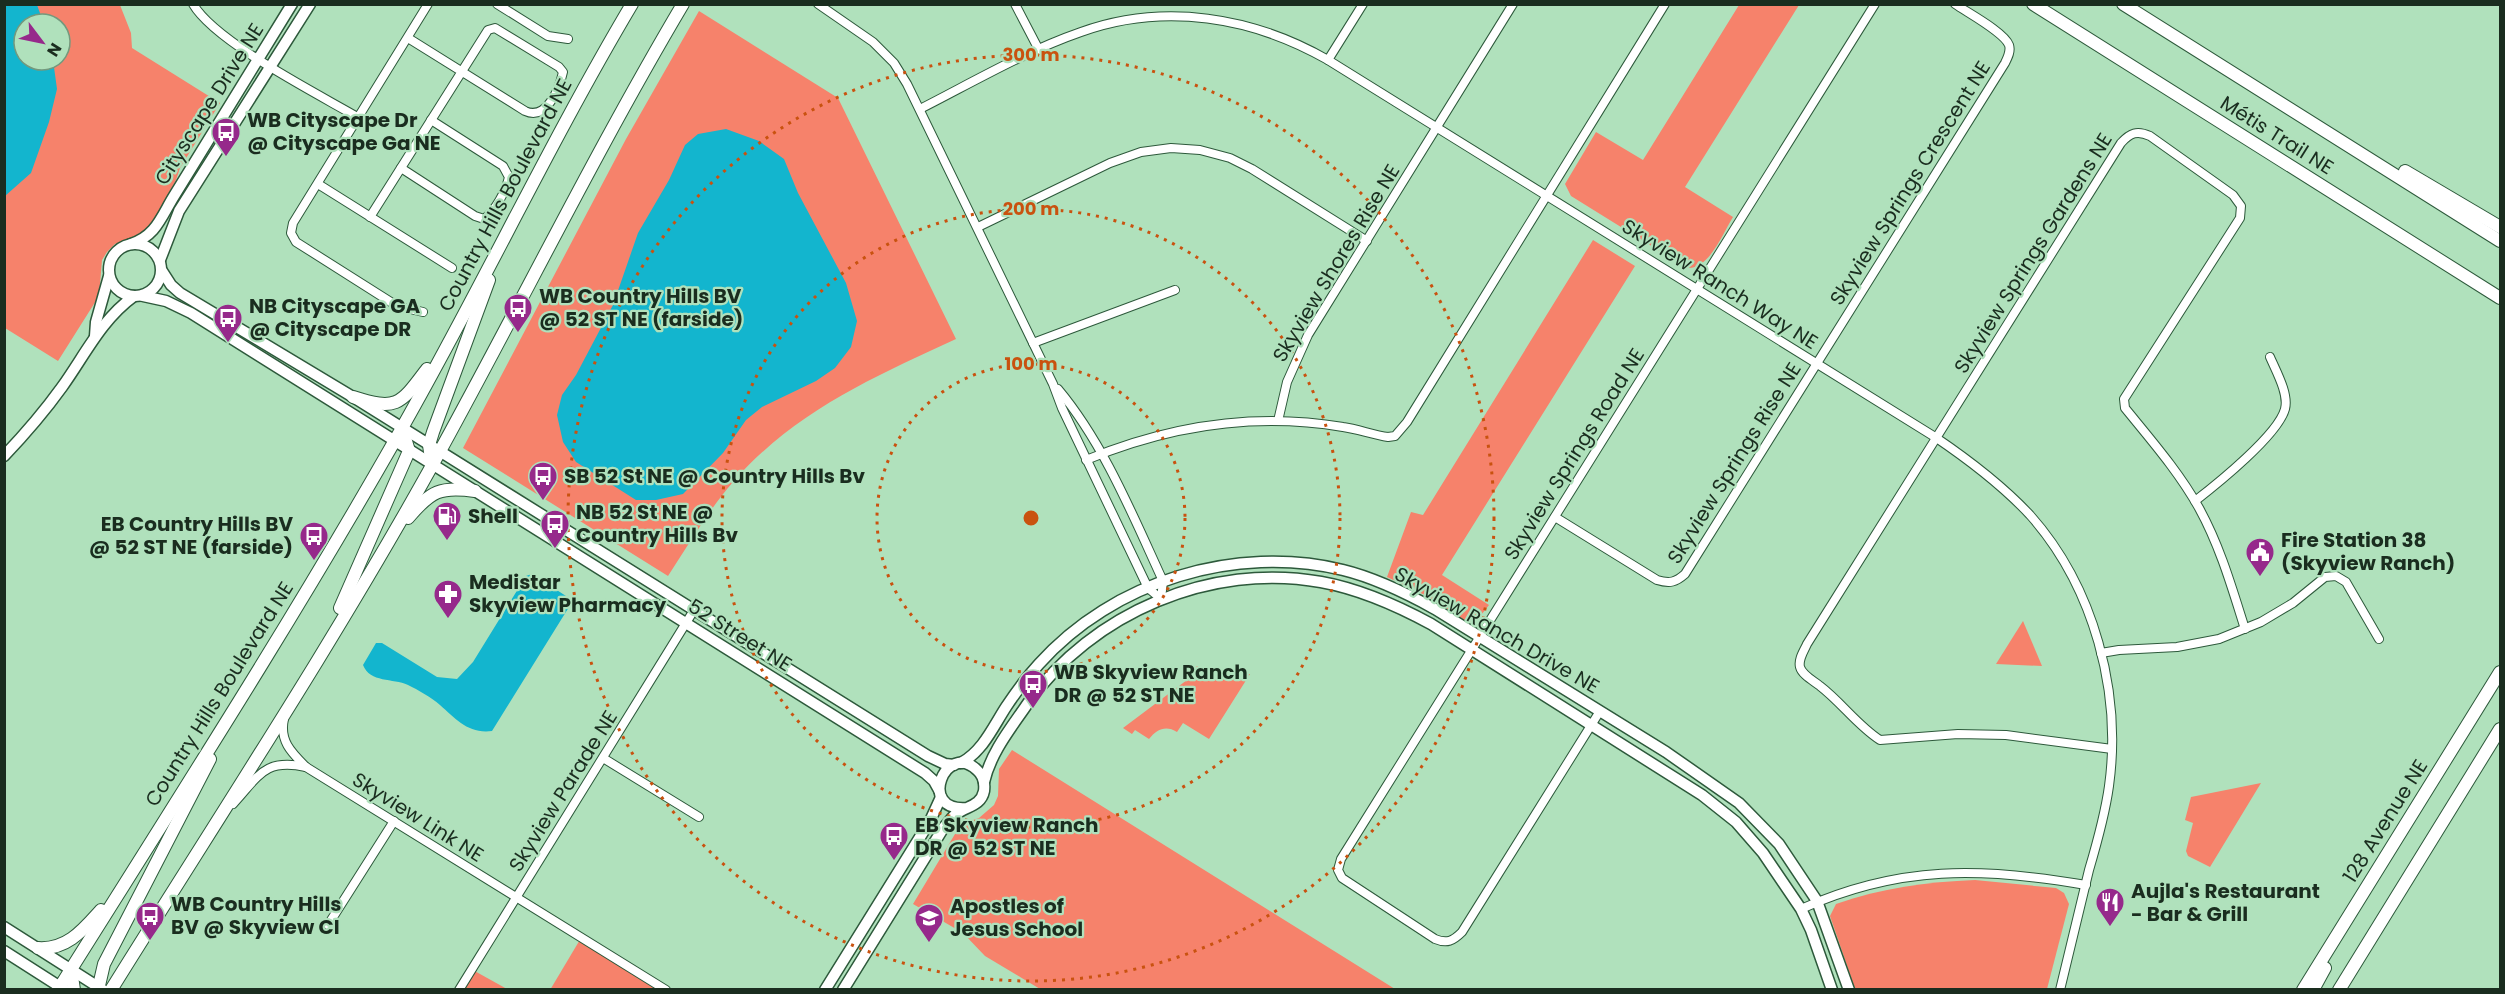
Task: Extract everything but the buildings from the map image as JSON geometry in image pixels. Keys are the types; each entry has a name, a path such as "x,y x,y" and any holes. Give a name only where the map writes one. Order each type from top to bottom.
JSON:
{"main road":[{"name":"Country Hills Boulevard NE","path":"61,989 71,969 250,681 394,442 572,110 632,4"},
{"path":"434,448 683,4"},
{"name":"Métis Trail NE","path":"2033,4 2500,298"},
{"name":"Métis Trail NE","path":"2123,4 2500,241"},
{"path":"2345,142 2377,155 2500,227"},
{"path":"111,990 322,650 432,465 434,448 505,236"},
{"path":"2443,262 2500,288"},
{"path":"353,396 376,404 394,404 402,400 452,335"},
{"path":"322,650 409,451 402,428"},
{"path":"386,544 417,507 434,494 452,488 476,491"},
{"name":"128 Avenue NE","path":"2303,990 2500,672"},
{"path":"100,989 104,964 250,681"},
{"path":"2339,990 2500,729"},
{"path":"2313,990 2380,867"},
{"path":"38,948 58,947 72,939 125,882"},
{"path":"71,969 74,990"}],"street":[{"path":"193,4 212,28 259,59 359,118"},
{"name":"Cityscape Drive NE","path":"131,244 147,237 158,225 292,4"},
{"name":"Cityscape Drive NE","path":"161,265 179,211 310,4"},
{"path":"423,312 397,306 293,238 293,223 428,4"},
{"path":"497,4 548,36 568,39"},
{"path":"818,4 873,42 894,63 920,109 946,166 978,227 1148,588 1161,599"},
{"path":"1015,4 1039,50"},
{"path":"1328,60 1363,4"},
{"name":"Skyview Shores Rise NE","path":"1278,421 1287,382 1296,359 1366,240 1513,4"},
{"path":"1086,460 1182,429 1236,422 1278,421 1342,427 1388,437 1395,436 1401,431 1665,4"},
{"path":"1697,289 1875,4"},
{"name":"Skyview Springs Crescent NE","path":"1816,363 2010,52 2008,44 2001,36 1955,4"},
{"name":"Skyview Ranch Way NE","path":"920,109 1039,50 1081,32 1135,19 1168,16 1203,17 1235,22 1289,40 1328,60 1935,437 1992,479 2037,524 2064,564 2077,589 2101,653 2110,698 2112,749 2109,789 2060,990"},
{"path":"370,217 460,72 488,30 495,28 559,67 563,72 547,106 537,114 531,114 460,72 408,38"},
{"path":"401,168 475,216 484,219 490,215 508,184 509,177 503,166 431,120"},
{"name":"Skyview Springs Gardens NE","path":"1935,437 2121,143 2129,134 2140,132 2233,195 2241,206 2240,218 2124,399 2125,408 2195,501 2224,562 2245,628"},
{"path":"978,227 1110,164 1141,152 1171,148 1200,150 1230,158 1252,169 1366,240"},
{"path":"318,184 452,268"},
{"path":"4,456 50,404 95,336 117,311 138,296 154,290 161,265 146,247 131,244 117,250 112,257 96,322 95,336"},
{"name":"52 Street NE","path":"161,265 171,285 180,293 353,396 935,760 958,764"},
{"path":"109,276 121,292 138,296"},
{"name":"Skyview Springs Road NE","path":"1592,725 1462,932 1454,940 1444,942 1435,939 1349,885 1338,870 1341,859 1697,289"},
{"path":"1033,343 1175,290"},
{"name":"52 Street NE","path":"138,296 166,302 191,313 924,773 933,781 940,793"},
{"path":"2195,501 2246,458 2285,410 2286,399 2270,357"},
{"name":"Skyview Springs Rise NE","path":"1555,516 1657,580 1666,583 1677,581 1685,574 1816,363"},
{"path":"1053,384 1070,404 1101,454 1163,581 1161,599"},
{"path":"1935,437 1807,644 1800,666 1804,674 1842,704 1869,734 1880,740 1958,734 2006,735 2112,749"},
{"name":"Skyview Ranch Drive NE","path":"958,764 977,752 1025,680 1060,643 1103,611 1148,588 1163,581 1225,565 1273,562 1318,565 1355,573 1410,595 1600,711 1697,773 1739,803 1779,844 1817,901 1849,990"},
{"path":"2101,653 2201,644 2245,628 2293,603 2325,577 2336,576 2346,582 2379,639"},
{"name":"Skyview Ranch Drive NE","path":"984,782 993,755 1036,692 1071,655 1098,634 1127,616 1161,599 1192,589 1241,580 1320,581 1370,595 1404,609 1592,725 1720,808 1763,852 1801,909 1832,990"},
{"name":"Skyview Parade NE","path":"459,990 694,610"},
{"name":"Skyview Link NE","path":"288,705 282,732 284,741 306,767 666,990"},
{"path":"1592,725 1600,711"},
{"path":"603,758 699,817"},
{"name":"Skyview Link NE","path":"215,823 271,766 288,764 306,767"},
{"path":"825,990 930,821 940,793 941,777 947,768 958,764 978,770 984,782 984,789 978,801 956,814 944,827 843,990"},
{"path":"940,793 952,807 966,808"},
{"path":"328,925 394,820"},
{"path":"1801,909 1858,887 1888,880 1949,872 1996,872 2086,885"},
{"path":"4,927 100,989"},
{"path":"4,951 61,989"}],"shaded area":[{"path":"4,5 120,5 131,33 132,48 220,103 180,168 176,180 151,225 141,234 115,244 107,252 102,260 99,296 58,361 5,328"},
{"path":"1739,5 1799,5 1685,187 1733,217 1709,257 1695,267 1687,268 1571,196 1565,184 1596,132 1643,160"},
{"path":"699,11 838,98 956,339 895,367 837,398 782,435 757,457 724,493 668,576 463,448 626,139"},
{"path":"1593,240 1635,266 1442,575 1489,605 1478,619 1468,623 1429,597 1387,577 1411,512 1423,515"},
{"path":"2023,621 2042,666 1996,664"},
{"path":"1198,666 1199,676 1250,674 1209,739 1183,723 1177,732 1162,729 1149,739 1135,730 1132,734 1123,728 1187,680 1183,672"},
{"path":"1012,750 1395,989 1040,989 985,956 963,933 913,904 961,824 979,818 994,805 998,796 999,769"},
{"path":"2261,783 2210,867 2188,856 2186,851 2193,823 2185,820 2191,797"},
{"path":"1975,880 2056,888 2064,893 2069,904 2047,989 1855,989 1830,916 1836,904 1904,887"},
{"path":"581,938 666,990 550,990"},
{"path":"471,969 507,989 459,990"}],"water":[{"path":"5,4 37,5 40,12 12,12 12,72 55,72 57,89 49,122 31,173 5,196"},
{"path":"726,129 759,141 784,159 798,193 846,283 857,321 851,347 835,368 816,381 762,407 746,420 723,453 683,494 656,500 636,500 576,462 563,442 557,415 562,395 576,375 613,305 638,233 669,180 685,145 698,134"},
{"path":"532,574 566,596 570,601 569,607 492,731 469,728 436,702 408,685 376,677 366,671 363,665 376,643 382,643 437,677 457,679 473,662 526,576"}],"place":[{"name":"WB Cityscape Dr @ Cityscape Ga NE","path":"226,158"},
{"name":"WB Country Hills BV @ 52 ST NE (farside)","path":"518,334"},
{"name":"NB Cityscape GA @ Cityscape DR","path":"228,344"},
{"name":"SB 52 St NE @ Country Hills Bv","path":"543,502"},
{"name":"Shell","path":"447,542"},
{"name":"NB 52 St NE @ Country Hills Bv","path":"555,550"},
{"name":"EB Country Hills BV @ 52 ST NE (farside)","path":"314,562"},
{"name":"Fire Station 38 (Skyview Ranch)","path":"2260,578"},
{"name":"Medistar Skyview Pharmacy","path":"448,620"},
{"name":"WB Skyview Ranch DR @ 52 ST NE","path":"1033,710"},
{"name":"EB Skyview Ranch DR @ 52 ST NE","path":"894,862"},
{"name":"Aujla's Restaurant - Bar & Grill","path":"2110,928"},
{"name":"WB Country Hills BV @ Skyview CI","path":"150,942"},
{"name":"Apostles of Jesus School","path":"929,944"}]}
